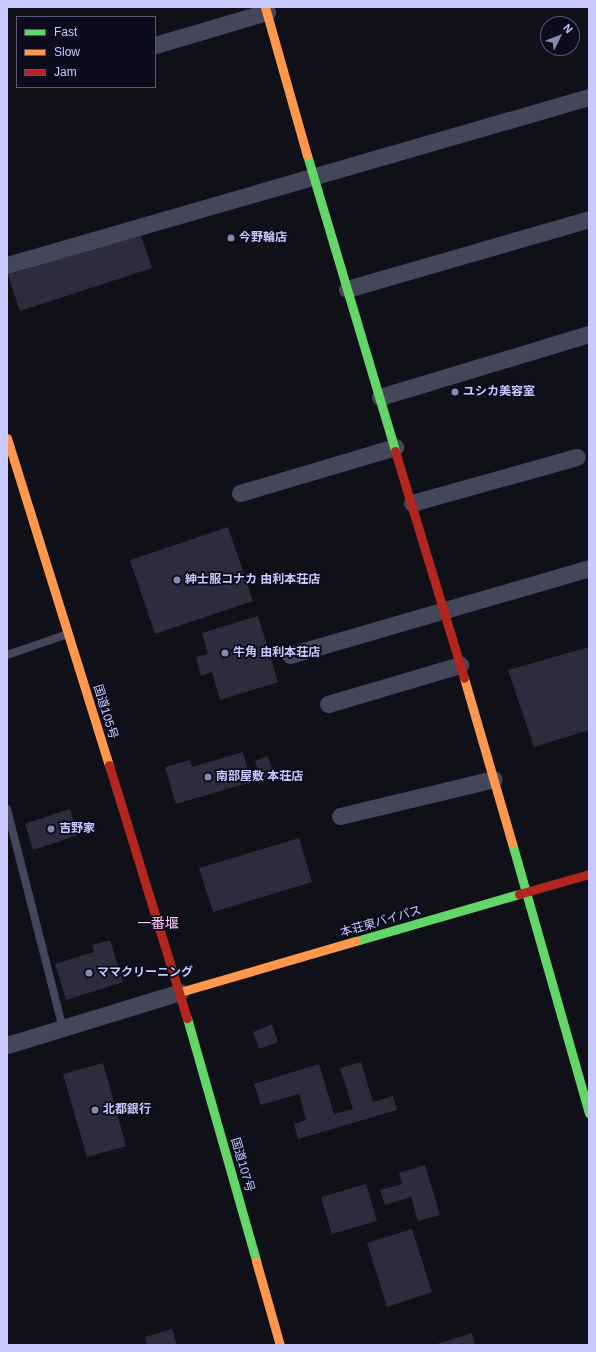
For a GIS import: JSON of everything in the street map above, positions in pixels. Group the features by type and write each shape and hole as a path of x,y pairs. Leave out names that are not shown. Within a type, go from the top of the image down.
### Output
{"main road":[{"path":"266,9 313,177 494,779 589,1113"},
{"name":"国道105号","path":"7,438 180,992"},
{"name":"本荘東バイパス","path":"180,992 589,874"},
{"name":"国道107号","path":"180,992 280,1345"}],"street":[{"path":"156,45 266,9"},
{"path":"7,265 589,97"},
{"path":"347,289 589,219"},
{"path":"380,396 589,334"},
{"path":"240,493 395,447"},
{"path":"412,503 577,457"},
{"path":"290,655 444,612 589,568"},
{"path":"328,704 460,665"},
{"path":"340,816 494,779"},
{"path":"7,1045 180,992"}],"lane":[{"path":"7,655 68,634"},
{"path":"7,809 63,1028"}],"building":[{"path":"140,233 152,268 20,311 8,275"},
{"path":"228,527 253,601 155,634 130,560"},
{"path":"258,616 278,682 220,700 212,672 201,676 196,657 208,654 202,633"},
{"path":"589,647 589,730 534,747 508,670"},
{"path":"243,752 251,782 176,804 165,767 190,760 192,767"},
{"path":"268,756 275,777 262,782 255,761"},
{"name":"吉野家","path":"70,809 78,835 33,850 25,824"},
{"path":"299,838 312,882 213,912 199,868"},
{"name":"ママクリーニング","path":"110,940 123,982 66,1000 55,964 94,952 92,945"},
{"path":"272,1024 278,1042 259,1049 253,1032"},
{"path":"361,1062 373,1102 393,1096 397,1110 298,1139 294,1124 306,1120 299,1094 261,1105 254,1084 319,1064 334,1114 353,1109 340,1068"},
{"name":"北都銀行","path":"103,1063 126,1146 87,1157 63,1074"},
{"path":"425,1165 440,1215 418,1221 411,1197 385,1205 380,1190 402,1184 399,1173"},
{"path":"366,1184 377,1221 332,1234 321,1197"},
{"path":"412,1229 432,1292 387,1307 367,1243"},
{"path":"172,1329 177,1345 147,1345 145,1337"},
{"path":"472,1333 475,1345 434,1345"}],"traffic: fast":[{"path":"307,155 395,451"},
{"path":"512,843 589,1113"},
{"path":"356,941 519,894"},
{"path":"187,1018 256,1261"}],"traffic: slow":[{"path":"265,7 307,155"},
{"path":"7,438 109,765"},
{"path":"464,678 512,843"},
{"path":"180,992 356,941"},
{"path":"256,1261 280,1345"}],"traffic: jam":[{"path":"395,451 464,678"},
{"path":"109,765 187,1018"},
{"path":"519,894 589,874"}],"place":[{"name":"今野輪店","path":"231,238"},
{"name":"ユシカ美容室","path":"455,392"},
{"name":"紳士服コナカ 由利本荘店","path":"177,580"},
{"name":"牛角 由利本荘店","path":"225,653"},
{"name":"南部屋敷 本荘店","path":"208,777"},
{"name":"吉野家","path":"51,829"},
{"name":"ママクリーニング","path":"89,973"},
{"name":"北都銀行","path":"95,1110"}],"district":[{"name":"一番堰","path":"158,923"}]}
